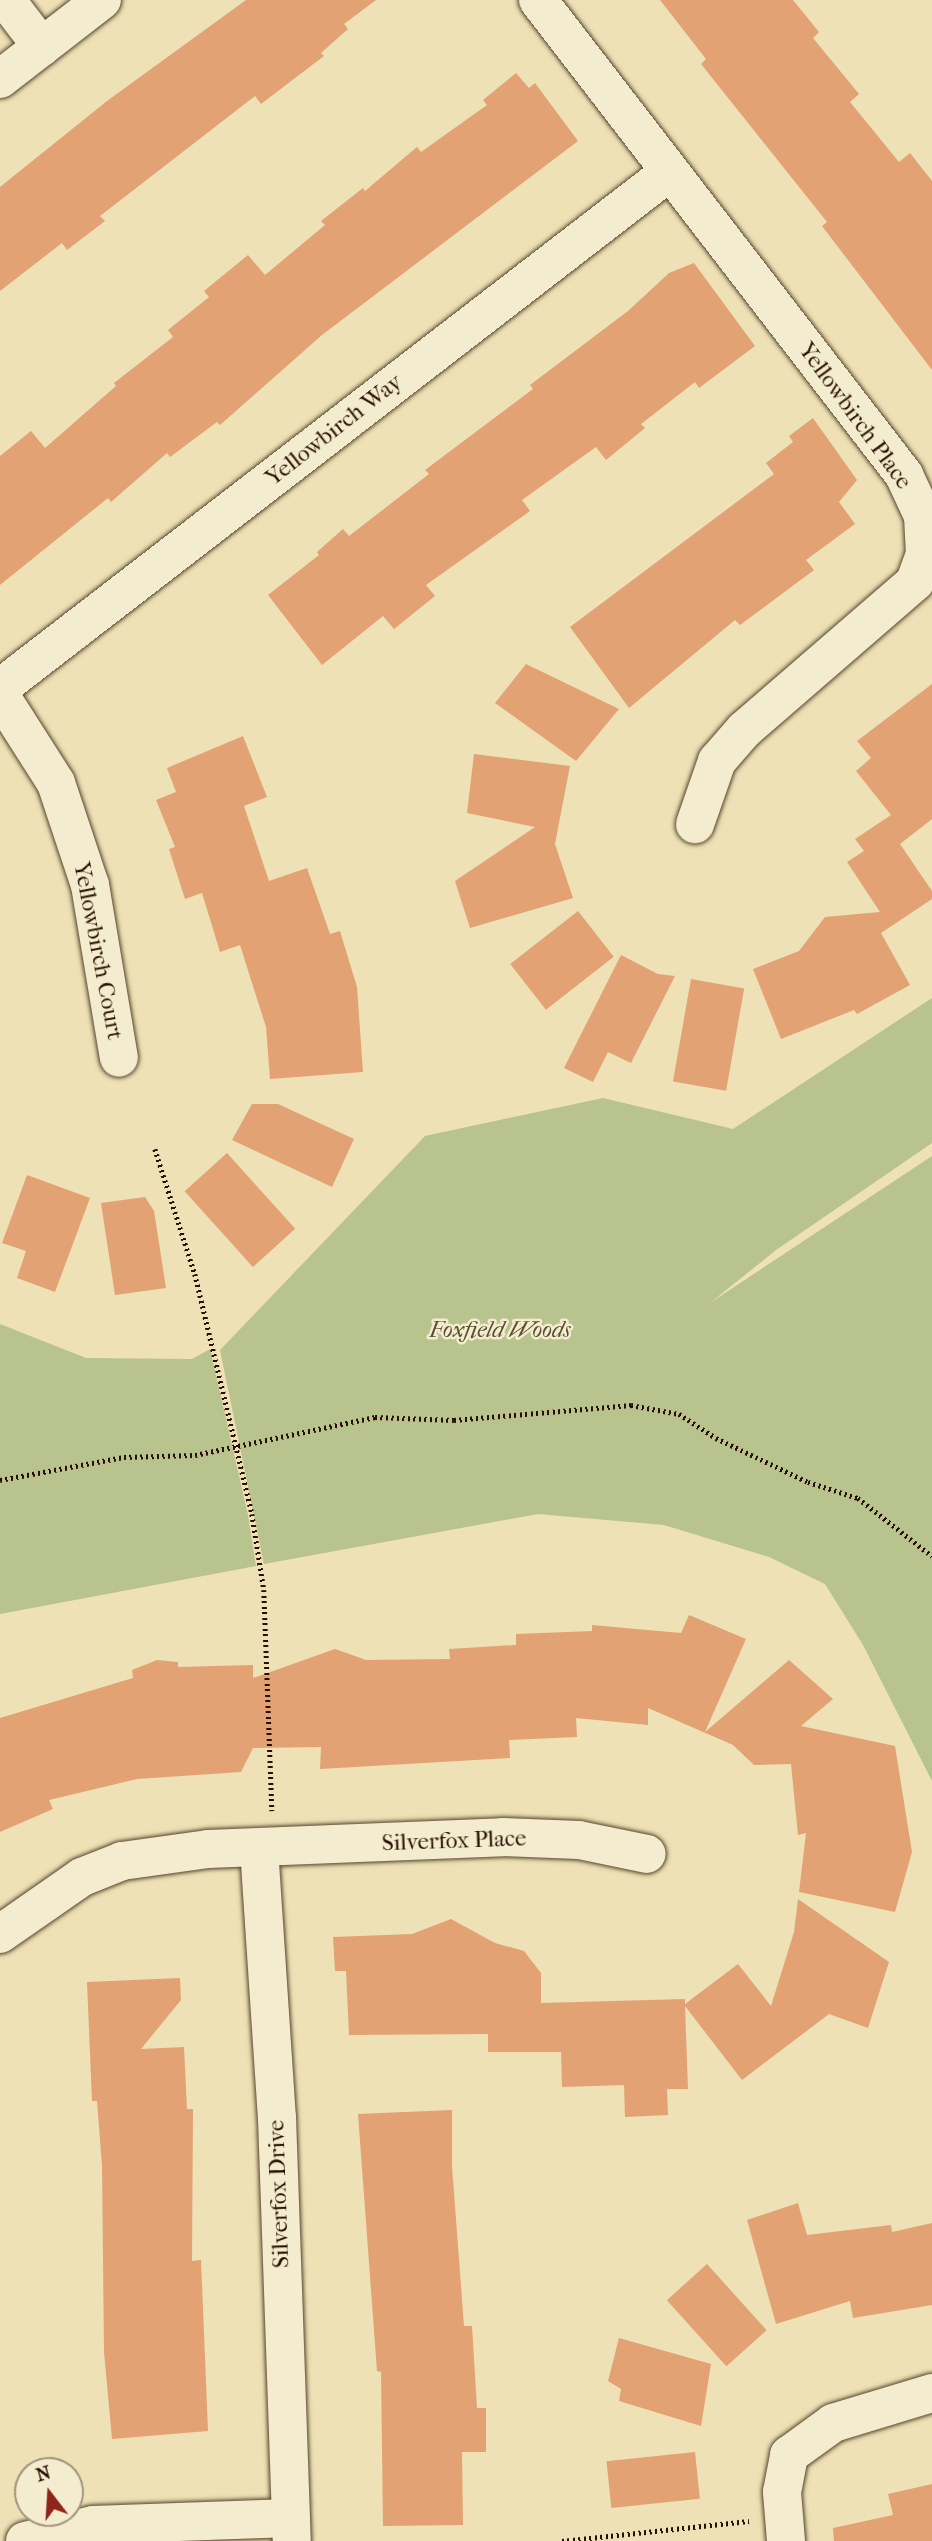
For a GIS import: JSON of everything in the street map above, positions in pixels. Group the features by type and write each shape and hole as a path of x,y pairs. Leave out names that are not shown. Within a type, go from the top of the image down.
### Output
{"street":[{"path":"6,0 42,47"},
{"path":"0,79 103,0"},
{"name":"Yellowbirch Place","path":"537,0 668,173 904,475 923,516 925,554 915,582 744,730 717,761 695,824"},
{"name":"Yellowbirch Way","path":"0,688 668,173"},
{"name":"Yellowbirch Court","path":"0,695 56,783 90,885 119,1058"},
{"name":"Silverfox Place","path":"0,1934 82,1877 122,1861 208,1849 267,1835 579,1840 648,1854"},
{"name":"Silverfox Drive","path":"267,1835 292,2530"},
{"path":"784,2529 789,2455 832,2423 932,2393"},
{"path":"25,2541 93,2525 292,2530"}],"path":[{"path":"155,1149 195,1275 238,1447 264,1590 267,1835"},
{"path":"0,1480 124,1457 195,1455 375,1417 454,1420 631,1405 679,1414 716,1438 808,1482 858,1498 932,1556"},
{"path":"562,2541 784,2529"}],"green space":[{"name":"Foxfield Woods","path":"932,998 932,1143 776,1250 710,1303 932,1156 932,1781 863,1645 825,1584 769,1557 664,1525 538,1514 264,1564 220,1350 425,1136 603,1098 733,1129"},
{"path":"0,1324 86,1358 192,1359 210,1349 248,1515 256,1566 0,1614"}],"building":[{"path":"246,0 376,0 344,24 348,29 321,53 324,56 261,104 255,96 100,216 105,221 67,250 62,243 0,291 0,187 107,101"},
{"path":"660,0 793,0 819,32 813,38 859,94 850,102 899,162 910,153 932,181 932,370 822,226 827,222 701,64 706,59"},
{"path":"516,73 529,88 535,83 578,141 322,335 220,425 217,422 170,457 167,453 111,502 108,498 0,585 0,456 31,431 45,448 116,386 114,383 173,337 168,330 209,297 204,291 248,255 265,275 325,225 321,221 363,188 365,191 417,147 421,152 487,105 483,100"},
{"path":"694,263 755,346 699,388 695,382 641,424 645,428 606,460 596,447 522,500 530,511 426,585 435,596 394,629 383,616 322,665 268,595 319,555 317,552 343,529 349,536 429,474 425,470 533,389 530,385 628,311 669,273"},
{"path":"813,418 857,480 839,502 855,524 806,560 814,570 740,625 735,620 629,708 570,627 774,474 766,463 793,442 789,436"},
{"path":"526,664 619,709 576,761 495,703"},
{"path":"932,684 932,819 900,844 932,891 932,899 881,933 910,985 857,1014 854,1010 781,1039 753,969 799,951 825,917 880,912 847,862 864,851 855,839 891,815 856,771 871,758 857,741"},
{"path":"243,736 267,797 244,806 269,881 307,868 330,934 340,931 357,987 363,1072 270,1079 266,1027 240,945 220,952 202,893 185,899 169,849 175,847 156,800 176,792 167,768"},
{"path":"474,754 570,766 555,844 573,898 470,928 455,881 535,827 467,813"},
{"path":"578,911 614,957 546,1010 510,964"},
{"path":"621,955 658,974 675,976 631,1063 608,1052 593,1082 564,1068"},
{"path":"691,979 744,988 726,1091 673,1081"},
{"path":"252,1104 278,1104 354,1139 332,1187 232,1140"},
{"path":"227,1153 295,1229 253,1267 185,1191"},
{"path":"27,1175 90,1198 55,1292 17,1278 26,1251 2,1243"},
{"path":"145,1197 154,1211 166,1288 115,1295 101,1203"},
{"path":"689,1615 746,1639 705,1732 789,1660 833,1699 801,1726 895,1746 912,1852 895,1912 799,1892 806,1833 798,1835 791,1764 754,1765 733,1745 648,1708 648,1725 576,1718 577,1737 509,1740 510,1758 320,1769 321,1747 253,1748 241,1772 137,1779 49,1800 53,1809 0,1832 0,1718 133,1678 132,1670 157,1660 178,1662 178,1667 253,1665 253,1678 335,1649 366,1660 450,1659 449,1649 516,1645 516,1634 592,1631 592,1625 681,1633"},
{"path":"798,1899 889,1962 868,2028 829,2014 742,2080 685,2006 688,2089 667,2089 668,2115 625,2117 624,2085 562,2087 561,2052 488,2052 488,2034 349,2035 346,1971 335,1971 333,1937 412,1934 451,1919 495,1943 524,1951 541,1973 541,2003 685,1999 685,2004 738,1964 771,2006 794,1932"},
{"path":"180,1978 181,2000 141,2049 184,2047 187,2109 193,2109 192,2261 201,2260 208,2431 112,2439 104,2352 102,2166 97,2101 92,2101 87,1982"},
{"path":"452,2110 452,2166 464,2326 472,2326 477,2408 486,2408 486,2452 462,2452 463,2525 383,2526 381,2372 377,2371 358,2114"},
{"path":"798,2203 807,2235 891,2225 892,2232 932,2223 932,2305 853,2318 850,2301 776,2324 747,2220"},
{"path":"707,2264 767,2330 726,2366 667,2300"},
{"path":"619,2338 711,2364 701,2426 619,2401 621,2389 608,2381"},
{"path":"695,2452 700,2499 611,2508 606,2461"},
{"path":"932,2484 932,2541 834,2541 833,2528 893,2515 888,2494"}]}
